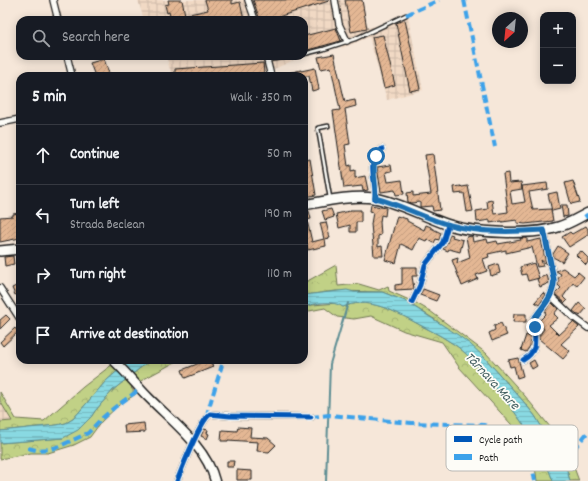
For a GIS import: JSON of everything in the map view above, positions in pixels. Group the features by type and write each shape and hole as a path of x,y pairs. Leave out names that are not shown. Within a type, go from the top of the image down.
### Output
{"main road":[{"path":"308,204 331,200 375,198 448,225 493,231 544,230 557,228 587,215"},
{"path":"0,251 16,249"},
{"path":"118,364 135,384 193,442 209,463 215,481"}],"street":[{"path":"53,0 57,16"},
{"path":"248,0 254,16"},
{"path":"335,0 339,24 347,41"},
{"path":"68,60 71,72"},
{"path":"267,60 270,72"},
{"path":"0,123 16,120"},
{"path":"375,198 376,190 373,169 376,156 382,149"},
{"path":"412,302 420,285 425,265 443,242 448,225"},
{"path":"523,360 530,356 533,350 536,338 534,319 551,296 554,289 554,281 544,230"},
{"path":"0,288 16,313"},
{"path":"551,296 572,316 588,328"},
{"path":"177,481 193,442 206,417 210,414 230,416 311,417"}],"lane":[{"path":"308,53 355,39 406,15"},
{"path":"328,126 318,128 331,200"}],"shaded area":[{"path":"138,0 362,0 368,28 408,17 423,90 387,100 369,37 342,48 340,39 308,53 308,16 143,16"},
{"path":"167,60 294,60 267,72 171,72"},
{"path":"0,401 12,421 0,422"}],"green space":[{"path":"336,265 338,286 359,284 379,290 388,286 389,291 430,311 486,353 525,396 548,425 540,425 523,401 484,357 434,319 405,301 382,292 336,291 308,294 308,281"},
{"path":"338,303 343,307 360,303 386,308 402,315 447,340 476,364 524,425 512,425 459,367 442,342 404,331 371,316 354,319 337,317 325,308 308,311 308,306"},
{"path":"113,364 125,364 106,381 73,419 66,423 0,431 0,422 12,421 0,401 0,392 16,419 44,421 83,387"},
{"path":"145,364 172,364 131,388 136,394 119,405 101,422 90,437 74,445 48,453 31,453 0,459 0,443 63,438 91,417 113,390"},
{"path":"536,471 549,471 553,481 537,481"},
{"path":"567,471 575,471 579,481 570,481"}],"water":[{"name":"Târnava Mare","path":"347,290 354,292 382,292 405,301 470,344 484,357 523,401 540,425 524,425 472,360 447,340 402,315 386,308 360,303 343,307 334,303 308,306 308,295"},
{"path":"125,364 145,364 113,390 91,417 78,430 63,438 0,443 0,431 57,425 66,423 73,419 106,381"},
{"path":"549,471 567,471 570,481 553,481"}],"building":[{"path":"168,0 182,0 185,15 208,10 205,0 232,0 232,4 240,2 243,16 170,16 169,12 167,13 165,5 169,4"},
{"path":"253,0 329,0 281,16 259,16"},
{"path":"345,0 362,0 367,29 351,32"},
{"path":"405,20 420,89 410,91 396,23"},
{"path":"336,28 341,41 308,50 308,35"},
{"path":"383,35 395,85 384,88 372,37"},
{"path":"334,54 345,102 355,100 356,106 345,109 350,144 345,145 348,166 351,165 351,171 355,170 355,178 365,176 368,190 363,191 362,186 344,188 333,111 340,110 331,67 321,69 318,57"},
{"path":"104,60 109,72 93,72 90,63"},
{"path":"263,63 264,72 175,72 175,69"},
{"path":"315,68 319,89 312,91 308,72 292,72"},
{"path":"433,154 440,210 433,211 432,206 420,207 420,202 408,202 407,193 413,192 413,196 431,194 425,155"},
{"path":"308,159 310,159 316,195 308,196"},
{"path":"391,165 392,171 386,172 388,182 402,180 404,194 396,195 395,190 381,192 377,167"},
{"path":"508,173 509,183 521,182 522,189 510,191 512,204 525,202 522,186 547,183 548,189 529,192 533,210 551,209 553,221 525,224 517,223 517,220 490,223 490,220 477,222 476,211 488,209 487,201 492,200 494,214 508,212 503,174"},
{"path":"573,181 580,202 571,204 565,183"},
{"path":"468,186 473,211 467,212 464,193 455,194 454,187"},
{"path":"557,192 560,209 552,211 548,194"},
{"path":"371,205 386,208 385,216 381,215 381,235 378,236 378,247 382,246 383,256 374,256 371,224 373,212 370,211"},
{"path":"561,205 567,205 568,216 563,217"},
{"path":"331,209 334,217 325,220 322,211"},
{"path":"350,210 361,210 361,222 356,222 356,232 350,232 350,225 339,228 336,214"},
{"path":"308,211 311,219 308,220"},
{"path":"13,214 16,214 16,239 0,242 0,217 13,216"},
{"path":"397,216 407,219 407,221 424,230 426,225 431,227 441,233 439,240 436,239 434,243 427,239 426,241 419,238 413,250 401,244 396,263 385,260"},
{"path":"326,222 330,238 325,239 326,246 308,250 308,224 312,242 324,239 320,223"},
{"path":"586,226 588,229 588,235 569,247 562,237 570,232 572,234"},
{"path":"450,234 453,235 452,237 463,240 460,252 443,249"},
{"path":"472,236 473,242 487,239 488,243 497,241 498,244 521,240 520,238 527,238 527,242 541,239 546,264 541,260 543,266 537,267 532,247 506,253 506,250 488,254 489,257 483,259 487,271 476,275 478,279 462,286 452,260 458,258 457,263 470,258 466,237"},
{"path":"558,246 568,253 562,262 553,257 553,254"},
{"path":"581,251 588,258 586,265 576,255"},
{"path":"13,256 14,264 5,266 4,257"},
{"path":"534,263 539,278 528,281 526,274 522,275 520,267"},
{"path":"498,264 500,273 491,276 489,267"},
{"path":"402,267 417,267 417,276 412,276 414,289 395,290 395,285 402,284"},
{"path":"563,268 574,276 578,272 584,277 577,286 573,283 563,297 567,301 565,303 555,294 561,288 558,285 558,279 561,274 556,271"},
{"path":"547,275 549,283 540,287 537,279"},
{"path":"16,286 16,295 15,295 12,288"},
{"path":"423,289 439,295 436,301 420,295"},
{"path":"543,293 546,295 539,305 535,302"},
{"path":"551,302 558,309 554,314 558,318 549,325 559,335 573,322 579,327 561,344 570,351 563,359 539,339 539,336 544,329 538,322 546,314 545,312"},
{"path":"579,303 586,309 580,316 573,311"},
{"path":"514,314 526,314 526,322 513,322"},
{"path":"6,315 10,319 0,329 0,320"},
{"path":"501,323 507,335 492,341 489,333 495,330 494,326"},
{"path":"15,328 16,334 3,346 0,342"},
{"path":"526,335 531,337 530,346 526,352 521,350"},
{"path":"518,358 523,376 517,378 514,366 510,367 508,360"},
{"path":"534,360 537,366 532,369 529,363"},
{"path":"197,364 212,364 213,367 185,378 182,370"},
{"path":"144,423 145,432 125,433 124,425"},
{"path":"238,427 251,428 250,437 268,438 276,445 269,452 257,451 258,442 221,441 222,430 237,431"},
{"path":"204,429 208,430 207,433 209,434 207,439 201,436"},
{"path":"227,461 234,461 233,467 227,467"},
{"path":"237,470 252,471 252,480 237,480"}],"waterway":[{"path":"326,481 330,364 348,303"}],"marked path":[{"path":"406,15 439,0"},
{"path":"464,0 495,147"},
{"path":"585,214 588,218"},
{"path":"206,417 222,365"},
{"path":"28,448 36,450 51,449 88,433 115,407 140,389"},
{"path":"311,417 329,415 411,423 484,425"},
{"path":"578,444 588,432"},
{"path":"533,471 535,481"}],"cycle path":[{"path":"375,199 373,160 382,149"},
{"path":"412,302 420,285 425,265 443,242 448,225"},
{"path":"523,360 529,356 534,347 534,319 547,302 552,292 554,281 544,231"},
{"path":"177,481 196,435 210,414 230,416 311,417"}],"route":[{"path":"376,156 373,169 376,190 375,198 459,228 523,232 544,230 554,281 554,289 551,296 534,319 535,327"}]}
